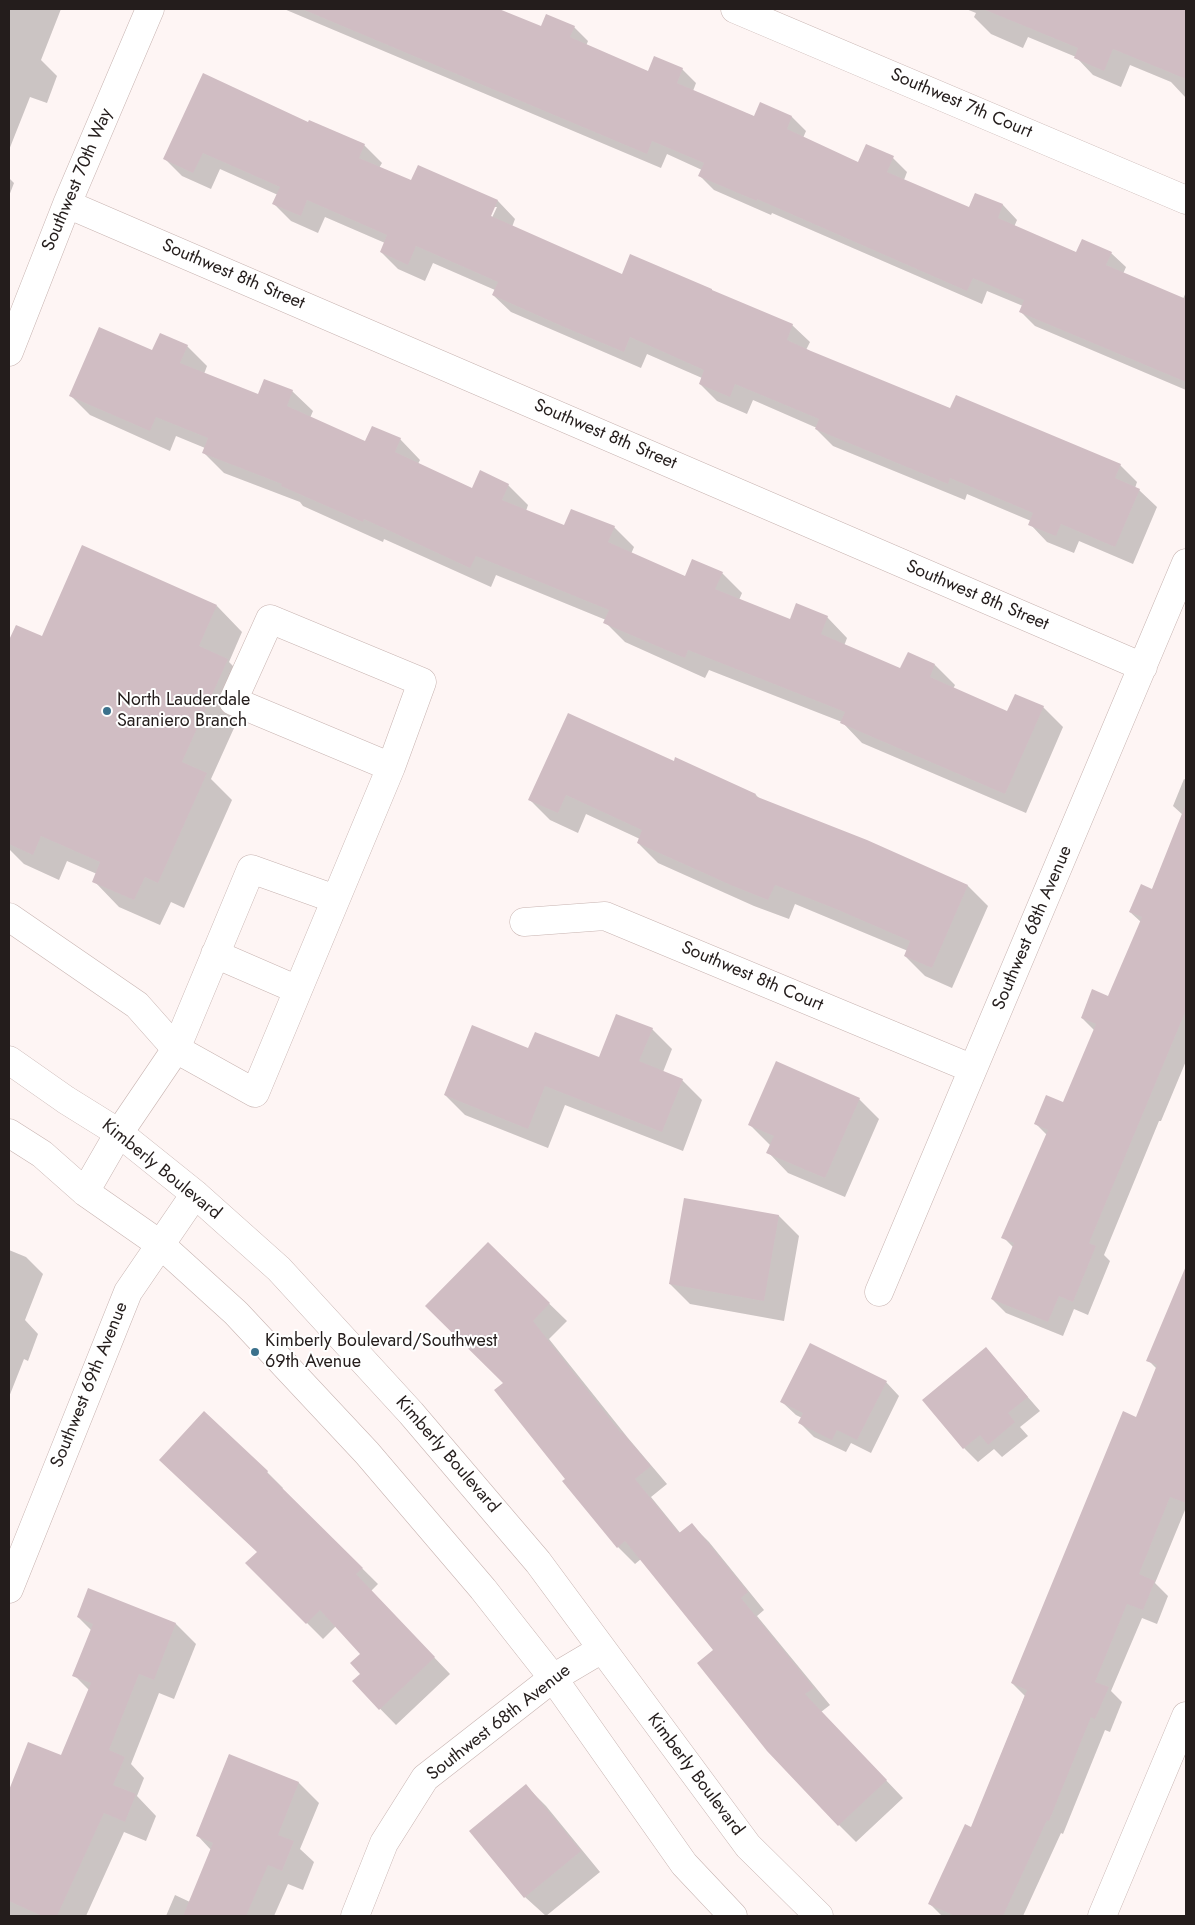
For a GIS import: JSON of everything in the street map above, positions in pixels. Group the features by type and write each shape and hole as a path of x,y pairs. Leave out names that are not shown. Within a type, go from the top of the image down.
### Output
{"street":[{"name":"Southwest 70th Way","path":"9,352 67,204 150,9"},
{"name":"Southwest 7th Court","path":"736,9 1186,200"},
{"name":"Southwest 8th Street","path":"67,204 1143,667"},
{"name":"Southwest 68th Avenue","path":"879,1292 1186,563"},
{"path":"9,917 137,1005 176,1049 255,1093 391,767 422,682 270,619 233,701 391,767"},
{"path":"85,1192 119,1133 176,1049 252,870 335,899"},
{"name":"Southwest 8th Court","path":"524,922 604,916 973,1069"},
{"path":"216,954 298,990"},
{"name":"Kimberly Boulevard","path":"9,1060 66,1100 119,1133 194,1194 279,1269 411,1412 538,1562 748,1846 819,1916"},
{"path":"9,1133 42,1154 85,1192 161,1245 236,1313 367,1454 483,1589 553,1678 684,1864 733,1916"},
{"name":"Southwest 69th Avenue","path":"9,1589 128,1292 194,1194"},
{"name":"Southwest 68th Avenue","path":"355,1916 384,1843 425,1778 553,1678 602,1649"},
{"path":"1102,1916 1186,1716"}],"building":[{"path":"302,9 499,9 541,26 546,14 575,26 570,37 648,71 654,56 683,68 677,83 754,116 760,102 792,116 787,129 858,162 866,144 894,156 887,172 969,207 975,193 1003,204 998,218 1076,252 1082,239 1112,252 1106,265 1186,299 1186,382 1019,312 1024,300 973,278 967,291 757,199 757,201 698,176 704,163 652,141 647,154"},
{"path":"983,9 1186,9 1186,79 1113,49 1104,71 1074,58 1078,48"},
{"path":"203,73 308,122 309,120 365,144 359,158 411,180 418,165 498,200 491,216 622,274 630,254 793,324 787,340 811,351 950,408 956,395 1121,464 1115,478 1140,489 1115,547 1061,524 1056,536 1028,525 1033,513 950,478 948,484 815,429 819,419 735,384 730,397 699,384 704,370 630,337 624,352 564,327 492,295 498,282 416,246 408,265 380,252 387,235 307,200 301,216 272,204 280,187 203,153 193,173 163,159"},
{"path":"99,327 152,350 160,333 188,345 180,363 258,394 264,379 293,390 287,406 365,441 372,426 401,438 395,452 472,488 480,470 509,484 502,500 564,525 571,509 615,526 608,542 685,576 692,559 723,572 715,589 790,619 796,603 828,616 821,634 900,668 908,652 935,664 930,677 1007,711 1015,694 1044,706 1005,794 840,723 845,712 688,650 685,658 603,623 609,610 476,556 470,568 364,519 363,522 281,486 282,484 202,453 208,438 156,417 150,431 69,396"},
{"name":"North Lauderdale Saraniero Branch","path":"82,545 217,605 199,646 228,659 182,762 207,773 158,883 145,877 134,900 92,882 100,862 41,836 33,855 9,844 9,640 16,625 42,636"},
{"path":"568,713 674,761 675,757 756,794 755,796 867,840 968,885 932,968 904,956 910,941 775,885 768,900 733,886 637,843 642,830 566,795 558,813 528,800"},
{"path":"1185,806 1186,1010 1089,1243 1096,1246 1073,1302 1059,1296 1048,1322 991,1299 1014,1243 1001,1238 1048,1130 1034,1124 1046,1095 1063,1102 1096,1024 1081,1018 1092,989 1108,996 1142,917 1129,912 1141,884 1152,889"},
{"path":"616,1014 653,1028 639,1061 683,1079 662,1132 545,1086 528,1129 444,1095 472,1025 528,1048 535,1032 599,1057"},
{"path":"776,1061 860,1098 825,1178 766,1153 774,1136 748,1125"},
{"path":"684,1198 779,1215 764,1301 669,1284"},
{"path":"488,1242 550,1303 533,1321 621,1433 651,1466 635,1479 679,1533 692,1523 748,1592 741,1598 814,1688 805,1694 887,1780 838,1826 767,1751 697,1663 713,1650 625,1541 617,1548 562,1481 565,1479 494,1390 503,1383 425,1306"},
{"path":"1186,1266 1186,1503 1170,1497 1139,1574 1155,1581 1143,1610 1127,1604 1095,1682 1109,1687 1095,1719 1091,1717 1049,1821 1047,1820 1003,1916 955,1916 928,1904 965,1824 971,1827 1027,1690 1011,1683 1123,1411 1136,1417 1157,1365 1146,1361"},
{"path":"810,1343 887,1381 857,1440 837,1430 832,1440 798,1423 803,1413 780,1402"},
{"path":"986,1347 1028,1397 1008,1413 1015,1422 988,1445 980,1435 963,1449 922,1400"},
{"path":"204,1411 268,1471 267,1473 363,1568 356,1574 435,1657 379,1710 352,1681 360,1674 350,1663 360,1654 320,1610 306,1624 245,1563 257,1552 159,1460"},
{"path":"88,1588 176,1623 154,1680 139,1674 109,1750 125,1757 113,1785 136,1794 125,1822 104,1813 57,1916 42,1916 9,1901 9,1790 28,1742 61,1755 91,1683 72,1676 93,1624 77,1617"},
{"path":"229,1754 299,1782 278,1835 294,1841 282,1871 268,1865 246,1916 183,1916 213,1843 196,1836"},
{"path":"526,1784 581,1851 524,1898 469,1831"}],"place":[{"name":"North Lauderdale Saraniero Branch","path":"107,711"},
{"name":"Kimberly Boulevard/Southwest 69th Avenue","path":"255,1352"}]}
